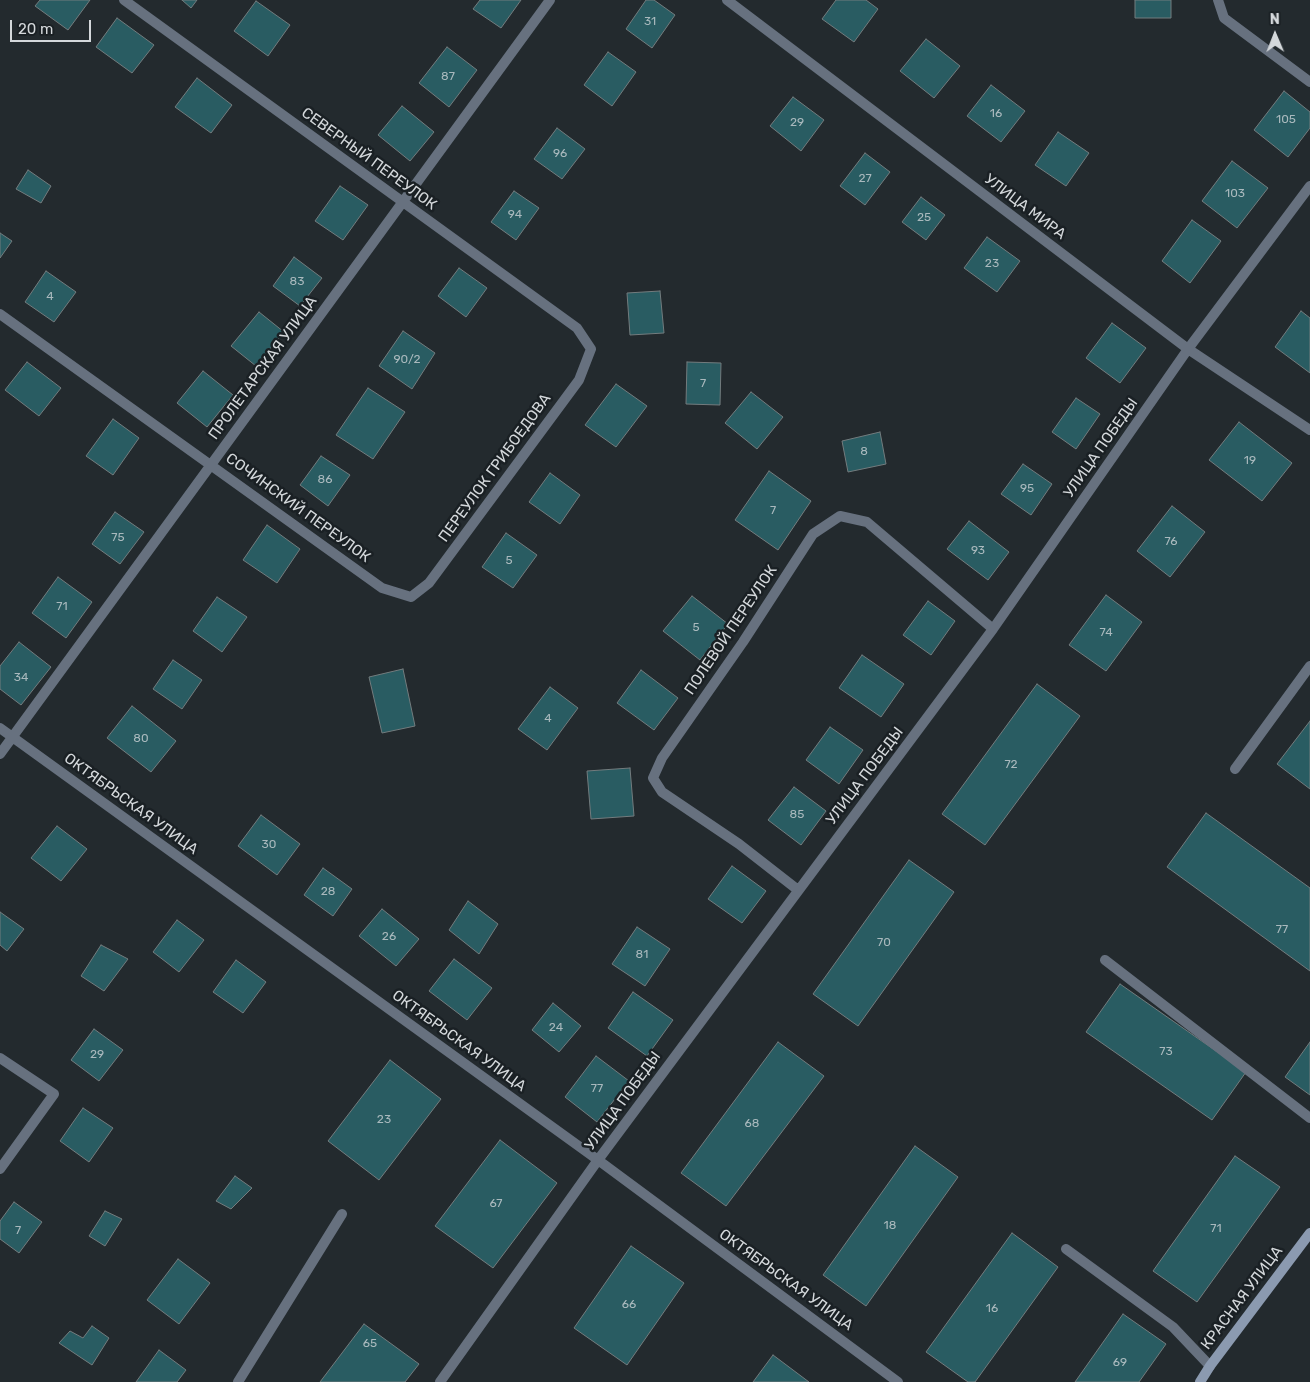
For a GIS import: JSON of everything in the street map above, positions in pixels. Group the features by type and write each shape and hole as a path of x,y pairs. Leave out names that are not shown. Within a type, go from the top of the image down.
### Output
{"street":[{"name":"СЕВЕРНЫЙ ПЕРЕУЛОК","path":"124,0 577,328 590,349"},
{"name":"ПРОЛЕТАРСКАЯ УЛИЦА","path":"0,754 550,0"},
{"name":"УЛИЦА МИРА","path":"727,0 1188,349 1310,430"},
{"path":"1218,0 1224,18 1310,82"},
{"name":"УЛИЦА ПОБЕДЫ","path":"440,1382 598,1160 993,629 1188,349 1310,186"},
{"name":"СОЧИНСКИЙ ПЕРЕУЛОК","path":"0,314 382,588 411,597"},
{"name":"ПЕРЕУЛОК ГРИБОЕДОВА","path":"411,597 429,584 578,380 590,349"},
{"name":"ПОЛЕВОЙ ПЕРЕУЛОК","path":"798,890 739,844 662,792 653,778 662,758 813,534 840,516 867,522 993,629"},
{"path":"1235,769 1310,666"},
{"name":"ОКТЯБРЬСКАЯ УЛИЦА","path":"0,728 598,1160 898,1382"},
{"path":"1105,960 1310,1118"},
{"path":"0,1058 54,1094 0,1169"},
{"path":"238,1382 342,1214"},
{"name":"КРАСНАЯ УЛИЦА","path":"1200,1382 1310,1233"},
{"path":"1066,1249 1173,1327 1210,1366"}],"building":[{"path":"40,0 90,0 68,30 35,6"},
{"path":"182,0 197,0 191,8"},
{"path":"480,0 521,0 501,28 473,9"},
{"path":"646,0 654,0 675,15 652,48 626,29"},
{"path":"836,0 866,0 878,9 854,42 822,19"},
{"path":"1135,0 1171,0 1171,18 1135,18"},
{"path":"256,1 290,25 268,56 234,31"},
{"path":"117,18 154,45 132,73 96,47"},
{"path":"926,39 960,66 934,98 900,71"},
{"path":"447,47 477,70 449,107 419,83"},
{"path":"608,52 636,72 612,106 584,85"},
{"path":"197,78 232,105 211,133 175,107"},
{"path":"991,85 1025,111 1001,142 967,116"},
{"path":"1284,91 1310,112 1310,128 1288,157 1254,130"},
{"path":"793,97 824,120 801,151 770,126"},
{"path":"402,106 434,132 410,161 378,135"},
{"path":"557,128 585,149 562,179 534,159"},
{"path":"1058,132 1089,153 1066,186 1035,165"},
{"path":"865,153 890,172 865,205 840,186"},
{"path":"1232,161 1268,188 1237,228 1202,201"},
{"path":"28,170 51,186 41,203 16,189"},
{"path":"340,186 368,205 343,240 315,221"},
{"path":"514,191 539,208 516,240 491,222"},
{"path":"921,197 945,215 926,240 902,222"},
{"path":"1192,220 1221,241 1190,283 1162,261"},
{"path":"0,233 12,241 0,258"},
{"path":"987,237 1020,261 997,292 964,268"},
{"path":"294,257 322,278 300,306 273,286"},
{"path":"459,268 487,288 466,317 438,296"},
{"path":"46,271 76,292 54,322 25,302"},
{"path":"660,291 664,333 630,335 627,293"},
{"path":"1301,311 1310,318 1310,373 1275,347"},
{"path":"259,312 284,332 256,366 231,346"},
{"path":"1112,323 1146,348 1120,383 1086,358"},
{"path":"403,331 435,353 412,389 379,366"},
{"path":"27,362 61,388 39,416 5,390"},
{"path":"687,362 721,363 720,405 686,404"},
{"path":"203,371 233,395 207,427 177,403"},
{"path":"616,384 647,406 616,447 585,425"},
{"path":"368,388 405,412 373,459 336,435"},
{"path":"751,392 783,417 757,449 725,423"},
{"path":"1076,398 1100,414 1076,449 1052,432"},
{"path":"113,419 139,438 113,475 86,456"},
{"path":"1239,422 1292,463 1262,501 1209,460"},
{"path":"880,432 886,464 848,472 842,441"},
{"path":"321,456 350,475 328,506 300,485"},
{"path":"1023,464 1052,484 1031,515 1001,494"},
{"path":"769,471 811,501 778,550 735,520"},
{"path":"550,473 580,495 560,524 529,502"},
{"path":"1172,506 1205,532 1170,577 1137,551"},
{"path":"115,512 144,532 120,564 92,544"},
{"path":"969,521 1009,552 988,580 947,549"},
{"path":"267,525 300,549 277,583 243,560"},
{"path":"506,533 537,555 513,588 482,567"},
{"path":"58,577 92,602 66,638 32,613"},
{"path":"1106,595 1142,622 1106,671 1069,645"},
{"path":"692,596 728,624 700,660 663,631"},
{"path":"217,597 247,617 222,652 193,631"},
{"path":"928,601 955,621 931,655 903,635"},
{"path":"19,642 51,667 21,705 0,689 0,666"},
{"path":"862,655 904,684 881,717 839,688"},
{"path":"173,660 202,680 182,709 153,689"},
{"path":"403,669 415,726 382,733 369,677"},
{"path":"641,670 678,698 654,730 617,703"},
{"path":"1037,684 1080,716 985,845 942,814"},
{"path":"550,687 578,708 547,750 518,729"},
{"path":"132,706 176,741 151,772 107,738"},
{"path":"1310,721 1310,789 1277,764"},
{"path":"830,727 863,750 839,784 806,760"},
{"path":"630,768 634,816 591,819 587,771"},
{"path":"794,787 826,811 801,845 768,820"},
{"path":"1206,813 1310,888 1310,971 1167,867"},
{"path":"261,815 300,844 277,875 238,846"},
{"path":"57,826 87,849 61,881 31,858"},
{"path":"909,860 954,892 858,1026 813,994"},
{"path":"732,866 766,891 742,923 708,899"},
{"path":"323,868 352,889 333,916 304,895"},
{"path":"468,901 498,924 479,954 449,930"},
{"path":"382,909 419,939 396,966 359,936"},
{"path":"0,912 24,929 7,951 0,945"},
{"path":"177,920 204,940 179,972 153,952"},
{"path":"637,927 670,949 645,986 612,964"},
{"path":"101,945 128,959 104,991 81,976"},
{"path":"454,959 492,988 467,1020 429,991"},
{"path":"236,960 266,982 243,1013 213,992"},
{"path":"1120,984 1246,1072 1212,1120 1086,1032"},
{"path":"633,992 673,1020 647,1056 608,1028"},
{"path":"553,1003 581,1026 559,1052 532,1030"},
{"path":"94,1029 123,1050 99,1081 71,1060"},
{"path":"778,1042 824,1076 726,1206 681,1173"},
{"path":"1310,1042 1310,1095 1285,1077"},
{"path":"596,1056 629,1081 597,1122 565,1097"},
{"path":"390,1060 441,1099 379,1180 328,1141"},
{"path":"83,1108 113,1128 89,1162 60,1141"},
{"path":"500,1140 557,1183 493,1268 435,1226"},
{"path":"915,1146 958,1177 866,1306 823,1275"},
{"path":"1235,1156 1280,1187 1197,1302 1153,1271"},
{"path":"235,1176 252,1188 231,1209 216,1201"},
{"path":"14,1202 42,1222 19,1253 0,1239 0,1221"},
{"path":"105,1211 122,1219 105,1246 89,1236"},
{"path":"1012,1233 1058,1267 975,1382 968,1382 926,1352"},
{"path":"631,1246 684,1283 627,1365 574,1328"},
{"path":"178,1259 210,1283 179,1324 147,1300"},
{"path":"1123,1314 1166,1344 1139,1382 1075,1382"},
{"path":"364,1324 419,1364 405,1382 320,1382"},
{"path":"92,1326 109,1338 92,1365 59,1343 70,1331 83,1338"},
{"path":"159,1350 186,1370 177,1382 136,1382"},
{"path":"773,1355 809,1382 753,1382"}]}
